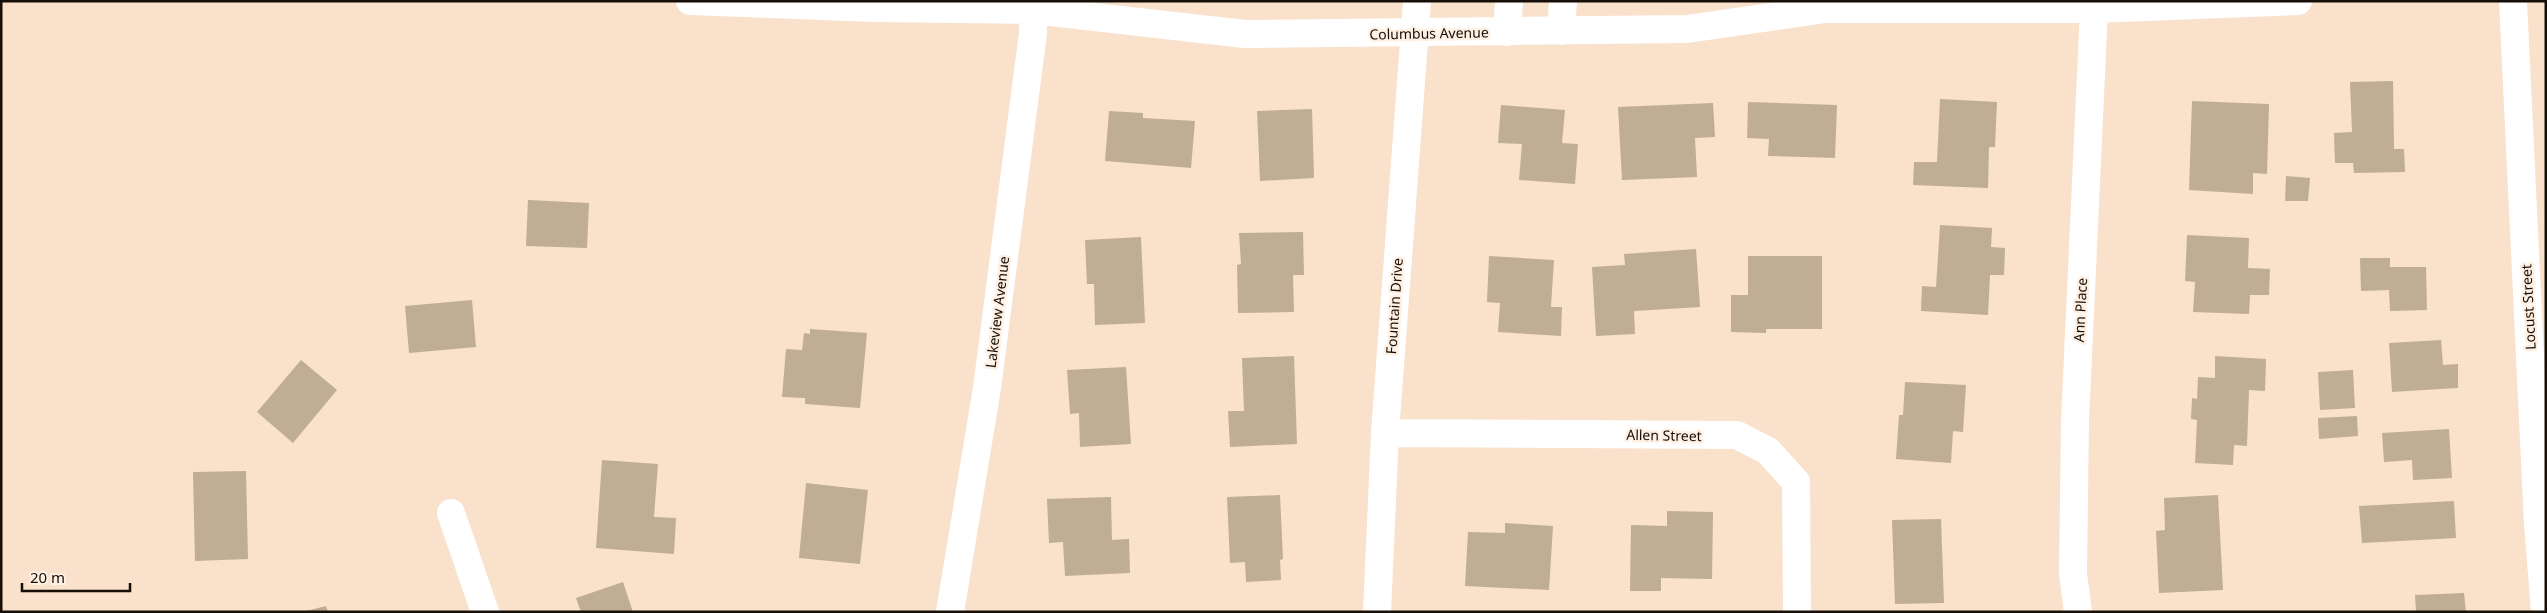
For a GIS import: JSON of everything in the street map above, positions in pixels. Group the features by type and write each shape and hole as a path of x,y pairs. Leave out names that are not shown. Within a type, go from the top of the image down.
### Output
{"street":[{"name":"Columbus Avenue","path":"690,1 864,8 1033,10 1245,34 1414,34 1687,29 1825,9 2094,9 2298,1"},
{"name":"Columbus Avenue","path":"1033,10 1122,1"},
{"name":"Fountain Drive","path":"1377,612 1385,433 1417,1"},
{"path":"1507,32 1509,1"},
{"path":"1561,31 1563,1"},
{"name":"Columbus Avenue","path":"1781,1 1825,9"},
{"path":"1864,1 1893,10"},
{"name":"Locust Street","path":"2514,1 2545,612"},
{"name":"Ann Place","path":"2078,612 2073,574 2075,421 2094,9"},
{"name":"Lakeview Avenue","path":"950,612 988,388 1033,33 1033,10"},
{"name":"Allen Street","path":"1385,433 1737,436 1768,451 1796,482 1796,612"},
{"path":"451,513 484,612"}],"building":[{"path":"2393,81 2394,149 2404,149 2405,172 2354,173 2353,163 2335,163 2334,133 2352,132 2350,82"},
{"path":"1940,99 1997,102 1995,147 1989,147 1988,188 1913,185 1914,162 1937,162"},
{"path":"2192,101 2269,104 2267,174 2253,173 2253,194 2189,190"},
{"path":"1748,102 1837,105 1835,158 1768,156 1769,139 1747,138"},
{"path":"1713,103 1715,137 1695,138 1697,177 1622,180 1618,107"},
{"path":"1501,105 1565,110 1562,143 1578,144 1575,184 1519,180 1522,144 1498,143"},
{"path":"1312,109 1314,178 1260,181 1257,111"},
{"path":"1109,111 1143,113 1143,118 1195,121 1191,168 1105,161"},
{"path":"2286,176 2310,178 2308,201 2285,201"},
{"path":"528,200 589,203 587,248 526,246"},
{"path":"1940,225 1992,228 1991,247 2005,248 2004,275 1990,275 1988,315 1921,311 1922,286 1936,287"},
{"path":"1303,232 1304,275 1293,275 1294,312 1238,313 1237,265 1241,264 1239,233"},
{"path":"2187,235 2249,238 2248,268 2270,269 2269,295 2250,295 2249,314 2193,312 2195,282 2185,281"},
{"path":"1141,237 1145,323 1095,325 1094,284 1087,284 1085,240"},
{"path":"1696,249 1700,307 1634,311 1635,334 1596,336 1592,267 1625,265 1624,254"},
{"path":"1489,256 1554,260 1551,307 1562,307 1561,336 1498,332 1500,303 1487,302"},
{"path":"1748,256 1822,256 1822,329 1766,329 1766,333 1731,332 1731,295 1748,295"},
{"path":"2360,258 2390,258 2390,267 2426,267 2427,310 2390,311 2389,290 2361,291"},
{"path":"472,300 476,347 409,353 405,306"},
{"path":"810,329 867,333 860,408 805,404 805,398 782,397 786,349 802,350 804,333 810,334"},
{"path":"2441,340 2443,365 2458,364 2458,388 2392,392 2389,343"},
{"path":"1294,356 1297,444 1230,447 1228,411 1244,411 1242,358"},
{"path":"2215,356 2266,359 2265,391 2249,390 2247,446 2234,445 2233,465 2195,463 2197,420 2191,419 2192,398 2197,399 2198,377 2215,378"},
{"path":"301,360 337,390 293,443 257,412"},
{"path":"1126,367 1131,444 1080,447 1079,413 1070,414 1067,370"},
{"path":"2353,370 2355,408 2320,410 2318,372"},
{"path":"1905,382 1966,385 1963,432 1953,431 1951,463 1896,459 1899,415 1903,415"},
{"path":"2357,416 2358,436 2319,439 2318,418"},
{"path":"2449,429 2452,478 2413,480 2412,460 2384,462 2382,433"},
{"path":"602,460 658,464 654,517 676,518 674,554 596,548"},
{"path":"246,471 248,559 195,561 193,472"},
{"path":"806,483 868,490 860,564 799,558"},
{"path":"1280,495 1283,559 1280,560 1281,580 1246,582 1245,562 1230,563 1227,497"},
{"path":"2218,495 2223,590 2159,593 2156,531 2165,530 2164,498"},
{"path":"1111,497 1112,540 1129,539 1130,573 1065,576 1063,542 1049,543 1047,499"},
{"path":"2454,501 2456,538 2362,543 2359,506"},
{"path":"1667,511 1713,512 1712,579 1661,578 1661,591 1630,591 1631,525 1667,526"},
{"path":"1941,519 1944,603 1895,604 1892,520"},
{"path":"1505,523 1553,526 1549,590 1465,586 1468,532 1505,533"},
{"path":"623,582 633,612 581,612 576,598"},
{"path":"2464,593 2466,612 2416,612 2415,595"},
{"path":"326,606 328,612 306,611"}]}
